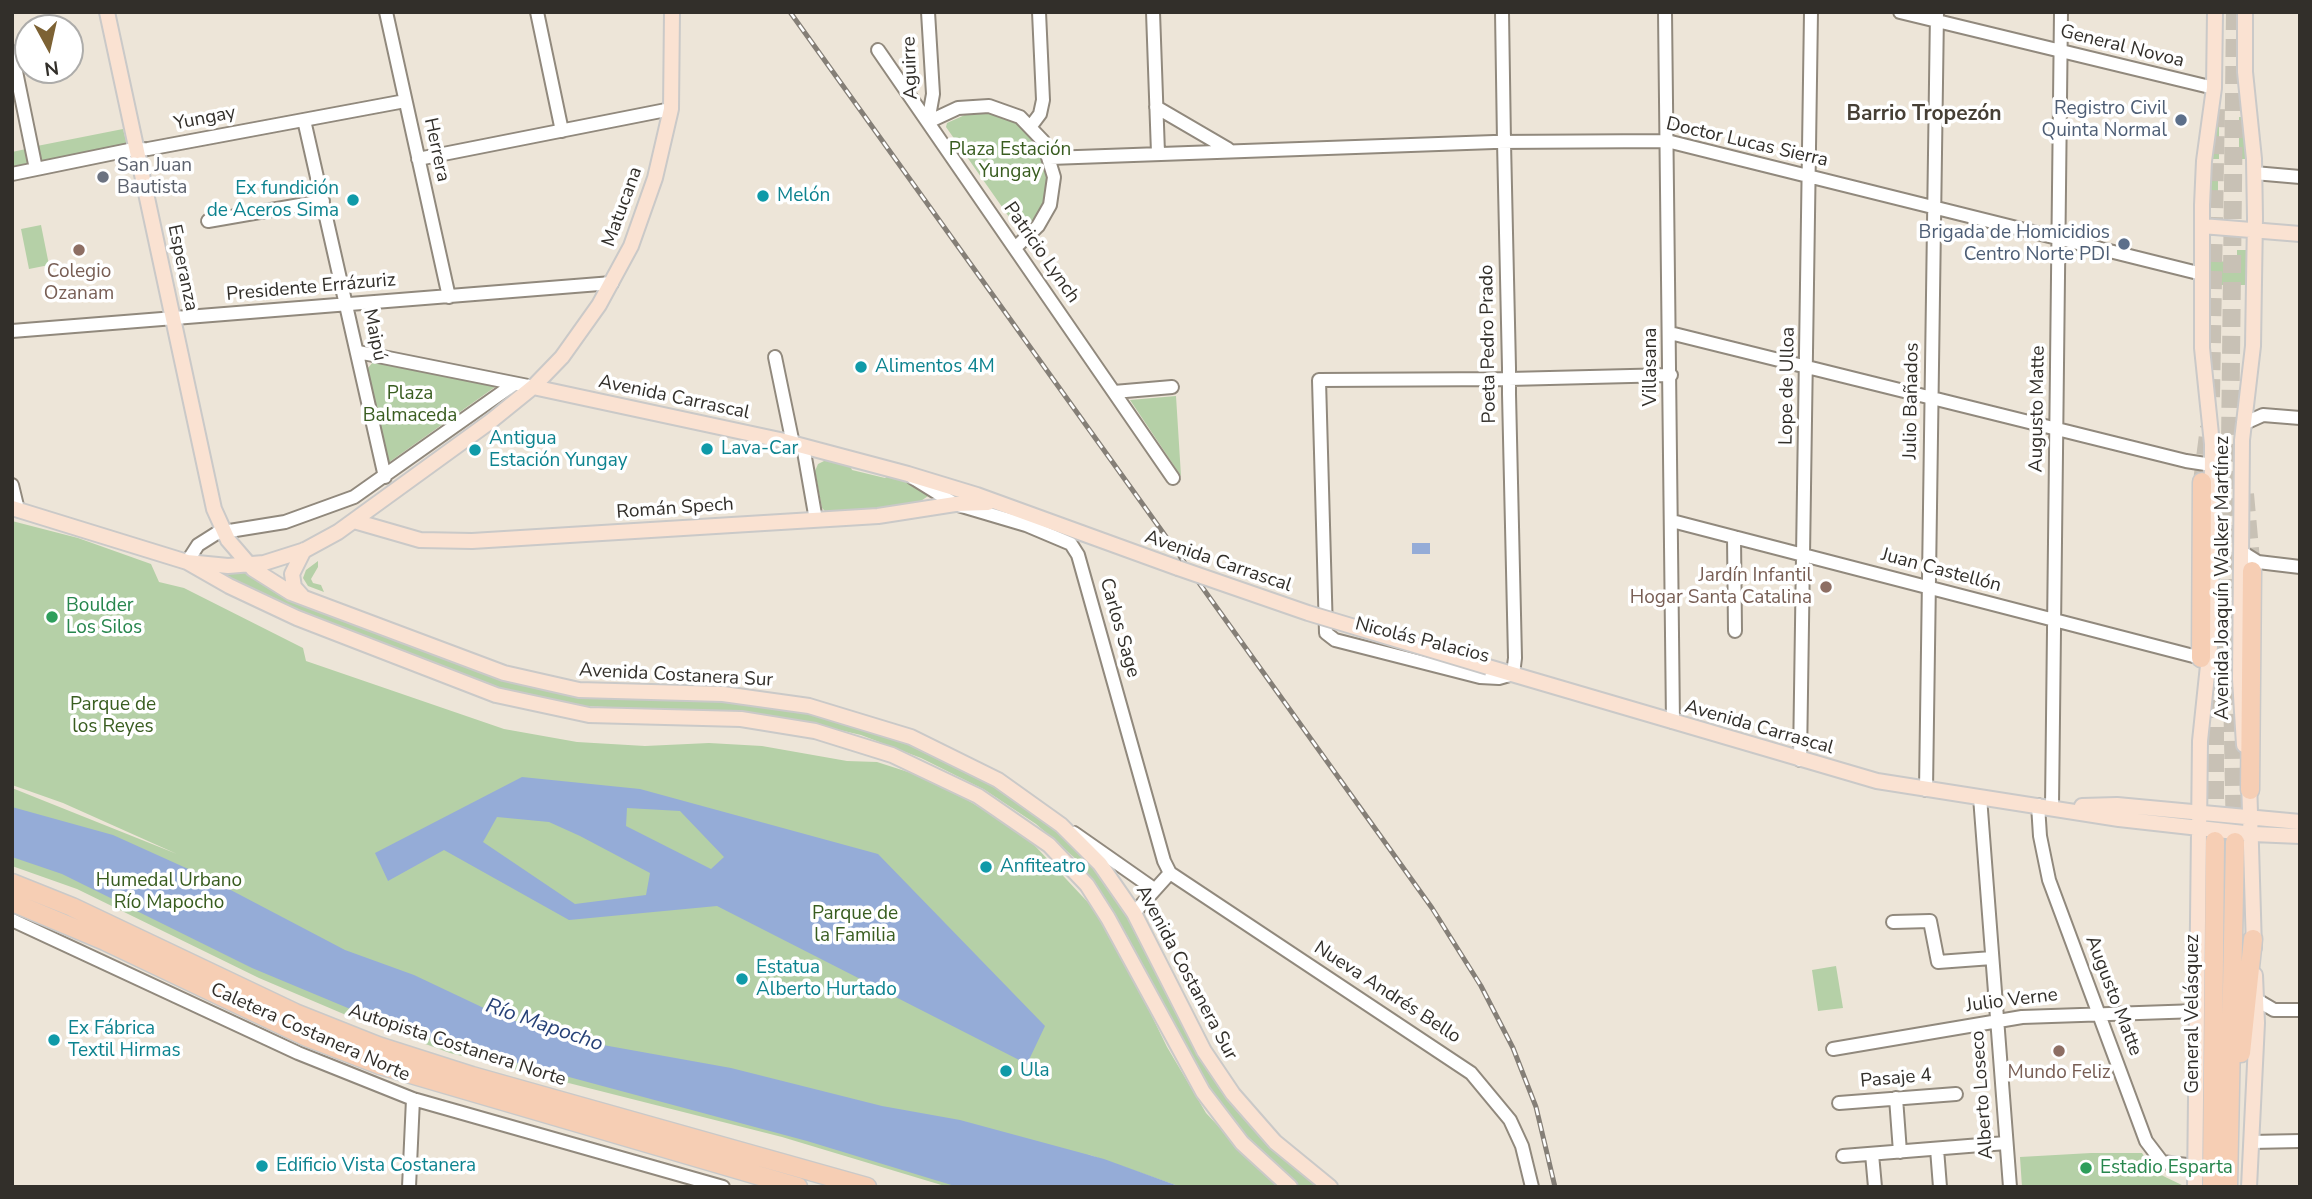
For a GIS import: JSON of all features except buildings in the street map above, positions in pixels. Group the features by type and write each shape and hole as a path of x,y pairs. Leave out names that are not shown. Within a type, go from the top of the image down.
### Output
{"highway":[{"path":"2193,656 2202,482"},
{"path":"2250,790 2252,571"},
{"name":"General Velásquez","path":"2212,1187 2215,841"},
{"name":"General Velásquez","path":"2228,1179 2235,842"},
{"name":"Autopista Costanera Norte","path":"12,883 72,907 295,1013 389,1049 665,1132 867,1187"},
{"name":"Autopista Costanera Norte","path":"12,902 105,941 307,1037 380,1065 457,1090 798,1187"},
{"path":"2228,1179 2253,939"},
{"path":"2206,1187 2213,1132"}],"main road":[{"name":"Esperanza","path":"107,12 214,509 222,532"},
{"name":"Matucana","path":"187,562 249,565 305,550 354,521 533,387 562,357 612,283 641,223 671,109 672,12"},
{"name":"Avenida Joaquín Walker Martínez","path":"2195,1187 2200,741 2211,637 2212,430 2203,361 2202,226 2204,161 2214,88 2215,12"},
{"name":"Avenida Joaquín Walker Martínez","path":"2245,12 2246,91 2255,173 2253,346 2243,424 2240,705 2253,835 2253,939 2257,1000 2249,1187"},
{"path":"2202,226 2300,234"},
{"name":"Avenida Carrascal","path":"533,387 798,445 908,474 949,496 1001,504 1273,602 1851,775 1926,790 2052,806 2198,821 2251,819 2300,822"},
{"name":"Román Spech","path":"354,521 407,537 449,541 816,520 928,510 949,496"},
{"path":"15,509 187,562"},
{"name":"Avenida Costanera Sur","path":"222,532 249,565 269,582 461,658 541,683 622,694 751,697 809,706 858,719 957,757 1014,790 1061,825 1100,863 1134,913 1204,1051 1233,1094 1275,1142 1330,1187"},
{"path":"303,597 294,587 292,574 305,550"},
{"name":"Avenida Costanera Sur","path":"187,562 229,586 297,618 496,695 589,715 718,718 802,729 892,755 978,796 1040,838 1087,885 1108,918 1203,1092 1242,1143 1290,1187"},
{"path":"2193,656 2200,741"},
{"name":"Avenida Carrascal","path":"2198,821 2253,835 2300,836"}],"street":[{"name":"Herrera","path":"386,12 449,297"},
{"path":"537,12 562,131"},
{"name":"Aguirre","path":"928,12 933,94 928,122"},
{"path":"1031,126 1040,114 1043,100 1039,12"},
{"path":"1153,12 1158,153"},
{"name":"Poeta Pedro Prado","path":"1502,12 1515,658 1513,674"},
{"name":"Villasana","path":"1665,12 1673,722"},
{"name":"Lope de Ulloa","path":"1800,760 1811,12"},
{"name":"General Novoa","path":"1900,12 1937,17 2061,52 2214,88"},
{"name":"Augusto Matte","path":"2061,12 2052,806 2040,836 2049,880 2148,1146 2162,1162 2195,1167"},
{"name":"Julio Bañados","path":"1926,790 1937,17"},
{"name":"Patricio Lynch","path":"878,50 1173,478"},
{"path":"12,52 36,169"},
{"name":"Yungay","path":"12,174 405,101"},
{"path":"928,122 958,108 981,105 1005,110 1031,126 1043,141 1051,158 1054,177 1050,205 1038,226 1015,248"},
{"path":"1156,107 1231,150"},
{"path":"418,159 671,109"},
{"name":"Maipú","path":"304,120 385,477"},
{"name":"Doctor Lucas Sierra","path":"1051,158 1504,142 1667,141 2202,274"},
{"path":"2255,173 2300,177"},
{"path":"208,221 323,201"},
{"name":"Presidente Errázuriz","path":"12,331 612,283"},
{"path":"1670,332 2194,463 2212,465"},
{"name":"Avenida Carrascal","path":"358,352 533,387"},
{"path":"775,357 816,520"},
{"path":"1509,379 1671,376"},
{"name":"Nicolás Palacios","path":"1509,379 1319,380 1326,633 1335,640 1480,677 1499,678 1513,674"},
{"path":"187,562 203,542 222,532 305,516 354,497 514,384"},
{"path":"1114,392 1172,387"},
{"path":"2243,424 2263,415 2300,418"},
{"path":"2193,656 2194,463"},
{"path":"12,485 15,509"},
{"name":"Carlos Sage","path":"949,496 1065,540 1076,550 1161,852 1170,873"},
{"name":"Juan Castellón","path":"1672,521 2193,656"},
{"path":"1734,537 1735,631"},
{"path":"2242,552 2258,562 2300,567"},
{"name":"Alberto Loseco","path":"1980,797 2010,1187"},
{"path":"1061,825 1154,890"},
{"path":"1134,913 1170,873"},
{"name":"Nueva Andrés Bello","path":"1170,873 1471,1073 1510,1120 1522,1146 1532,1187"},
{"name":"Caletera Costanera Norte","path":"12,920 298,1053 413,1099 723,1187"},
{"path":"1893,922 1930,921 1938,962 1992,958"},
{"path":"2257,1000 2274,1010 2300,1010"},
{"name":"Julio Verne","path":"1833,1049 1997,1021 2099,1013 2198,1012"},
{"name":"Pasaje 4","path":"1839,1103 1956,1094"},
{"path":"1896,1098 1900,1152"},
{"path":"408,1187 413,1099"},
{"path":"2251,1142 2300,1141"},
{"path":"1843,1156 2006,1143"},
{"path":"1937,1149 1940,1187"},
{"path":"1872,1154 1875,1187"}],"green space":[{"name":"Plaza Estación Yungay","path":"993,113 1023,126 1041,146 1050,186 1041,214 1021,234 946,127 947,123 967,114"},
{"path":"2216,117 2219,117 2219,159 2211,159"},
{"path":"2239,117 2243,117 2248,159 2239,159"},
{"path":"123,129 127,145 42,162 37,146"},
{"path":"26,149 30,165 12,169 12,152"},
{"path":"2209,177 2218,177 2218,203 2209,203"},
{"path":"41,225 49,265 29,269 21,229"},
{"path":"2237,250 2249,250 2248,285 2207,285 2208,261 2237,262"},
{"name":"Plaza Balmaceda","path":"374,361 495,387 388,463 367,369"},
{"path":"1176,396 1181,476 1130,400"},
{"path":"828,459 849,463 852,470 885,478 891,474 928,493 928,496 911,508 827,513 822,508 815,471 818,464"},
{"name":"Parque de la Familia","path":"12,521 78,538 151,564 159,582 184,588 303,648 306,661 504,729 577,742 645,746 709,743 762,746 847,761 877,762 933,780 1022,832 1097,912 1111,933 1167,1047 1206,1113 1250,1160 1284,1187 1181,1187 1087,1154 1168,1187 948,1187 782,1137 450,1053 346,1015 259,978 77,889 12,866 12,788 177,854 63,803 12,785"},
{"path":"318,561 318,567 311,579 313,583 321,585 324,592 308,586 303,578 306,570"},
{"path":"246,570 494,674 789,705 922,742 1042,813 1106,875 1248,1122 1284,1159 1320,1187 1300,1187 1288,1179 1262,1155 1213,1095 1128,937 1077,860 1036,824 985,790 921,758 861,735 792,719 735,712 556,705 521,696 475,681 311,617 224,577 222,572"},
{"path":"1836,966 1843,1008 1818,1011 1812,970"},
{"name":"Estadio Esparta","path":"2142,1153 2155,1172 2186,1187 2022,1187 2020,1157"}],"water":[{"path":"1412,543 1430,543 1430,554 1412,554"},
{"path":"522,777 640,789 878,854 1045,1026 1027,1064 717,906 569,920 444,850 388,881 375,853","holes":["627,808 680,811 724,857 711,869 626,826","497,817 549,822 580,836 650,873 646,895 575,904 483,842"]},
{"name":"Humedal Urbano Río Mapocho","path":"12,807 113,835 206,877 345,950 414,975 488,1010 553,1036 731,1068 882,1106 960,1120 1104,1159 1181,1187 958,1187 807,1141 450,1045 379,1021 252,968 62,874 12,857"}],"tunnel":[{"path":"2235,12 2229,533 2235,842"},
{"path":"2211,397 2216,103"},
{"path":"2202,482 2209,427"},
{"path":"2245,494 2252,571"},
{"path":"2215,646 2215,831"}],"railway":[{"path":"790,12 1432,908 1481,986 1513,1048 1536,1107 1555,1187"}],"place":[{"name":"Registro Civil Quinta Normal","path":"2181,120"},
{"name":"San Juan Bautista","path":"103,177"},
{"name":"Melón","path":"763,196"},
{"name":"Ex fundición de Aceros Sima","path":"353,200"},
{"name":"Brigada de Homicidios Centro Norte PDI","path":"2124,244"},
{"name":"Colegio Ozanam","path":"79,250"},
{"name":"Alimentos 4M","path":"861,367"},
{"name":"Lava-Car","path":"707,449"},
{"name":"Antigua Estación Yungay","path":"475,450"},
{"name":"Jardín Infantil Hogar Santa Catalina","path":"1826,587"},
{"name":"Boulder Los Silos","path":"52,617"},
{"name":"Anfiteatro","path":"986,867"},
{"name":"Estatua Alberto Hurtado","path":"742,979"},
{"name":"Ex Fábrica Textil Hirmas","path":"54,1040"},
{"name":"Mundo Feliz","path":"2059,1051"},
{"name":"Ula","path":"1006,1071"},
{"name":"Edificio Vista Costanera","path":"262,1166"},
{"name":"Estadio Esparta","path":"2086,1168"}],"district":[{"name":"Barrio Tropezón","path":"1924,115"}],"park label":[{"name":"Parque de los Reyes","path":"113,716"}],"water label":[{"name":"Río Mapocho","path":"544,1026"}]}
